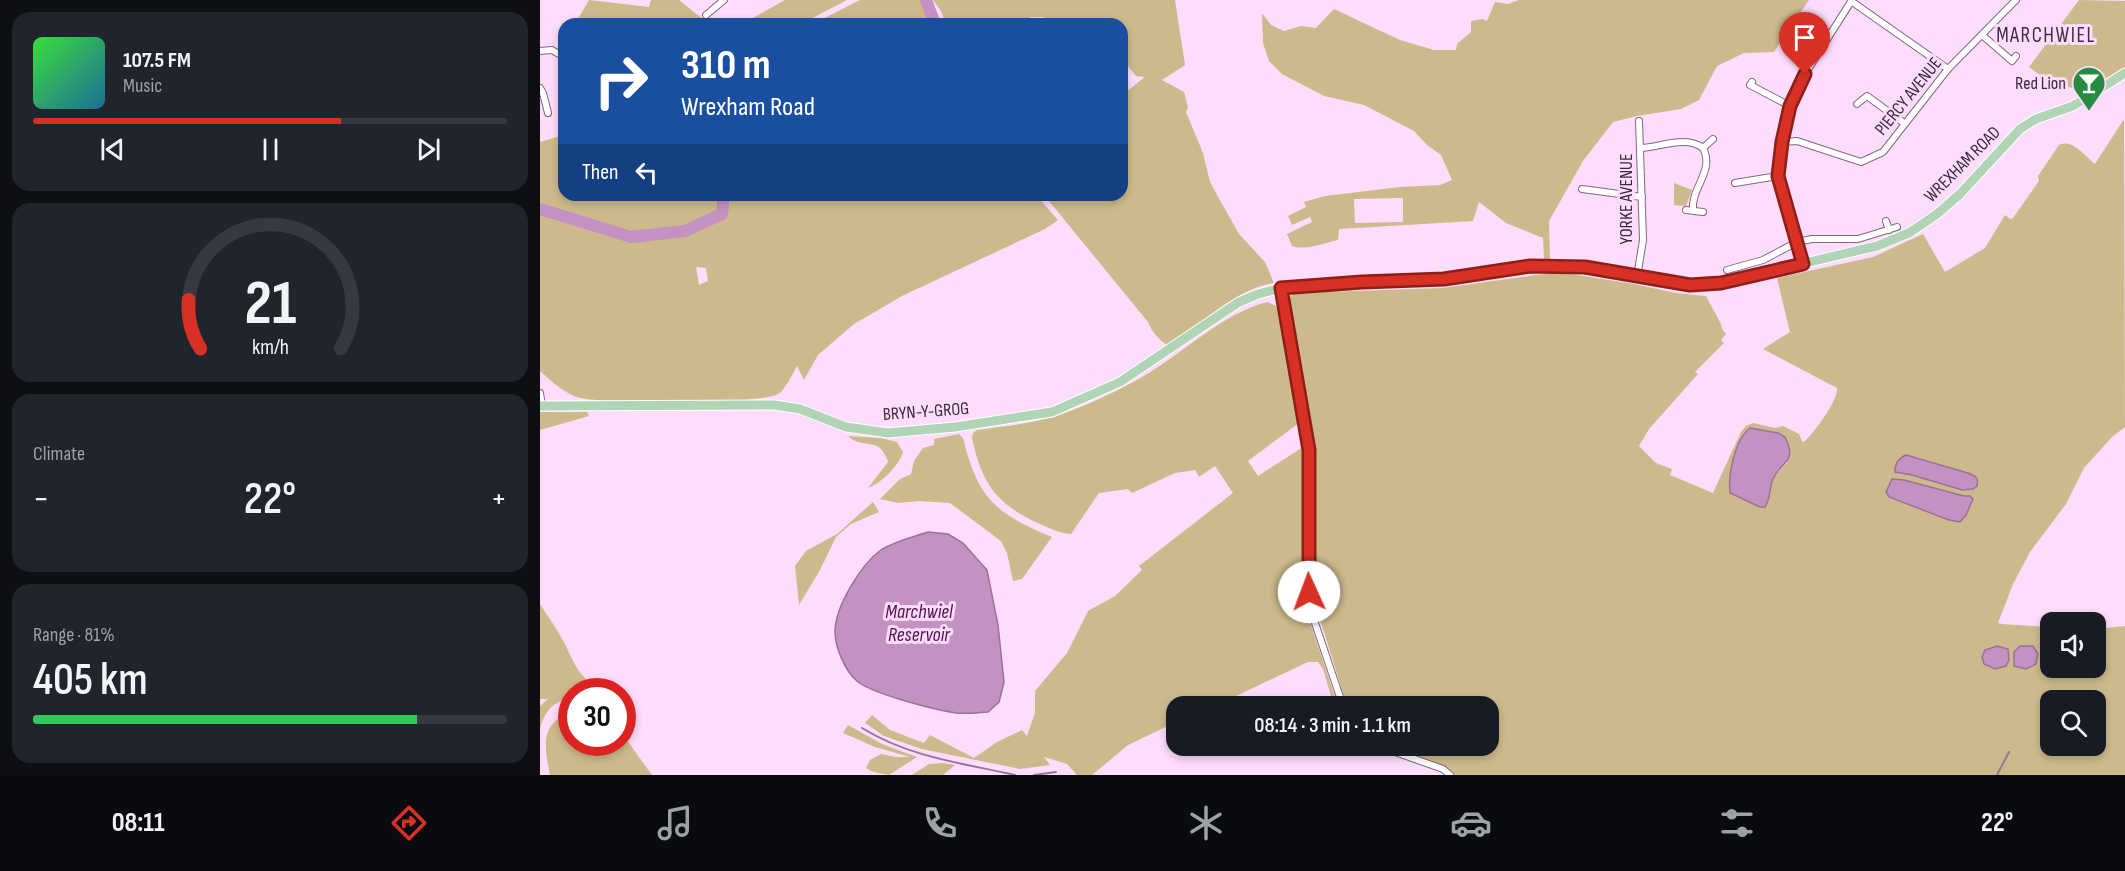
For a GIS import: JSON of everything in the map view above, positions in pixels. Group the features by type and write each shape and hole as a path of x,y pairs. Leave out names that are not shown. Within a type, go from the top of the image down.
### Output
{"main road":[{"name":"WREXHAM ROAD","path":"1281,288 1444,279 1530,266 1585,267 1637,278 1690,285 1712,284 1877,246 1909,233 1937,214 1960,194 2020,129 2036,119 2073,106 2125,73"},
{"name":"BRYN-Y-GROG","path":"541,406 775,405 800,409 846,427 888,433 955,428 1052,412 1075,403 1120,382 1239,302 1281,288"}],"street":[{"path":"706,15 724,0"},
{"name":"PIERCY AVENUE","path":"1782,142 1797,141 1861,162 1883,152 1948,69 2016,0"},
{"path":"1803,264 1778,176 1782,142 1790,106 1805,74 1852,1 1948,69"},
{"path":"1982,34 2012,61 2016,56"},
{"path":"540,51 552,50 558,54"},
{"path":"1750,86 1790,106"},
{"path":"540,88 545,109"},
{"path":"1857,104 1870,93 1904,123"},
{"name":"YORKE AVENUE","path":"1637,278 1643,240 1639,121"},
{"path":"1703,148 1713,139"},
{"path":"1641,148 1684,141 1703,148 1707,168 1689,210 1703,212"},
{"path":"1735,183 1742,177 1778,176"},
{"path":"1602,184 1602,191"},
{"path":"1582,189 1642,197"},
{"path":"1886,221 1889,230"},
{"path":"1727,270 1763,260 1797,242 1812,239 1858,238 1897,227"},
{"path":"1738,259 1740,267"},
{"path":"1281,288 1309,450 1309,592 1314,620 1340,696"},
{"path":"540,393 541,406"},
{"path":"1405,756 1443,770 1450,775"}],"shaded area":[{"path":"589,0 649,7 651,0 679,0 702,18 578,18"},
{"path":"785,0 847,0 812,18 753,18"},
{"path":"860,0 922,0 929,18 825,18"},
{"path":"933,0 1175,0 1185,65 1162,80 1184,92 1188,107 1186,112 1203,153 1210,182 1239,234 1265,262 1274,283 1244,293 1167,345 1153,332 1148,322 1049,201 1128,201 1128,90 1145,77 1136,76 1128,66 1128,18 944,18"},
{"path":"1519,0 1809,0 1774,52 1744,53 1717,66 1699,100 1681,109 1613,122 1583,161 1549,221 1550,259 1544,259 1543,238 1506,223 1479,202 1473,221 1339,229 1338,240 1309,247 1292,246 1287,234 1312,222 1310,217 1292,225 1288,216 1306,207 1304,202 1325,196 1400,187 1440,185 1452,180 1441,155 1427,145 1414,131 1364,105 1324,96 1282,74 1269,61 1263,43 1262,13 1271,25 1284,31 1301,26 1316,28 1334,9 1400,40 1434,50 1456,50 1457,44 1471,32 1471,21 1483,19 1487,21 1495,2 1508,4","holes":["1403,198 1403,222 1355,223 1354,199"]},
{"path":"2079,0 2125,1 2125,69 2087,91 2059,85 2058,88 2029,67"},
{"path":"2124,119 2125,427 2112,437 2084,468 2066,504 2030,552 2013,584 1998,623 2040,626 2040,678 2106,678 2106,628 2125,626 2125,775 1455,775 1448,769 1413,756 1499,756 1499,696 1344,696 1316,606 1312,561 1315,474 1287,305 1291,296 1297,293 1442,288 1558,272 1676,293 1706,296 1726,334 1721,340 1724,343 1695,372 1698,374 1649,429 1639,446 1656,463 1672,469 1670,475 1713,493 1741,432 1746,426 1753,423 1775,428 1783,426 1799,434 1804,442 1814,432 1834,401 1837,388 1763,349 1790,332 1777,278 1873,257 1923,234 1945,272 1985,248 2005,215 2010,219 2013,218 2039,181 2038,176 2059,145 2069,144 2095,164","holes":["1750,428 1778,433 1787,463 1774,476 1765,507 1736,497 1734,490 1732,476 1736,451","1916,457 1968,473 1912,475 1895,472","1892,480 1905,480 1970,496 1906,503 1889,498 1886,492"]},
{"path":"558,137 558,201 1041,201 1058,220 1045,229 902,296 854,324 818,355 804,380 797,366 785,387 776,395 710,402 591,400 567,393 540,371 540,142","holes":["696,267 706,268 708,281 699,285"]},
{"path":"1674,183 1692,190 1686,206 1674,205"},
{"path":"1268,302 1276,306 1282,319 1299,423 1248,461 1258,476 1303,447 1306,476 1305,588 1308,616 1335,696 1331,696 1323,669 1318,662 1308,662 1236,696 1166,696 1166,727 1128,745 1092,775 1077,775 1067,764 1044,757 1050,765 1020,769 922,749 884,736 865,723 872,715 890,730 924,743 930,735 974,758 997,742 1022,730 1027,736 1035,713 1035,691 1067,653 1088,611 1115,596 1142,570 1139,566 1233,493 1215,466 1199,477 1195,470 1175,473 1132,493 1128,489 1099,493 1071,534 1063,533 1048,528 1012,509 993,491 976,454 973,433 977,430 1053,417 1093,402 1142,377 1220,324 1252,307"},
{"path":"540,412 587,412 589,416 540,430"},
{"path":"959,434 963,438 975,476 992,501 1016,520 1052,537 1022,579 1013,581 1007,553 1001,541 950,503 919,501 898,503 880,499 900,479 911,474 914,461 923,448 934,445 934,439"},
{"path":"848,436 881,438 897,442 903,452 898,463 889,473 868,488 888,462 884,453 876,445 860,442"},
{"path":"873,502 879,512 851,524 836,537 799,605 795,566 806,551 837,534"},
{"path":"540,604 559,633 578,670 586,678 558,678 558,702 547,712 540,729 540,706 548,699 540,699"},
{"path":"558,720 558,756 636,756 636,753 652,775 550,775 546,745 549,729"},
{"path":"848,725 882,744 917,757 889,775 871,771 866,768 870,760 881,754 910,757 875,747 843,733"},
{"path":"929,764 955,765 943,775 912,775"}],"water":[{"path":"1750,428 1778,433 1785,437 1789,446 1789,457 1773,479 1765,507 1760,507 1730,493 1730,476 1737,448 1740,440"},
{"path":"1906,455 1970,474 1977,479 1977,486 1973,489 1962,490 1895,472 1898,462"},
{"path":"1892,479 1970,496 1973,499 1960,522 1949,520 1889,497 1886,492"},
{"name":"Marchwiel Reservoir","path":"928,532 948,534 963,543 987,570 998,625 1004,682 999,702 988,712 956,713 905,701 876,691 853,677 839,651 835,632 839,611 850,587 865,565 886,547"},
{"path":"1997,646 2008,649 2009,660 2006,666 1995,669 1984,664 1982,657 1985,650"},
{"path":"2020,646 2033,646 2038,654 2036,664 2026,669 2014,666 2014,652"}],"waterway":[{"path":"926,0 933,18"},
{"path":"540,209 631,237 685,231 722,214 723,201"},
{"path":"862,728 898,746 917,752 955,763 1015,775"},
{"path":"1997,775 2009,752"},
{"path":"1034,775 1056,772"}],"place":[{"name":"Red Lion","path":"2089,112"}],"district":[{"name":"MARCHWIEL","path":"2046,35"}],"route":[{"path":"1309,592 1309,450 1281,288 1444,279 1530,266 1585,267 1637,278 1690,285 1721,283 1803,264 1778,176 1782,142 1790,106 1805,74"}]}
